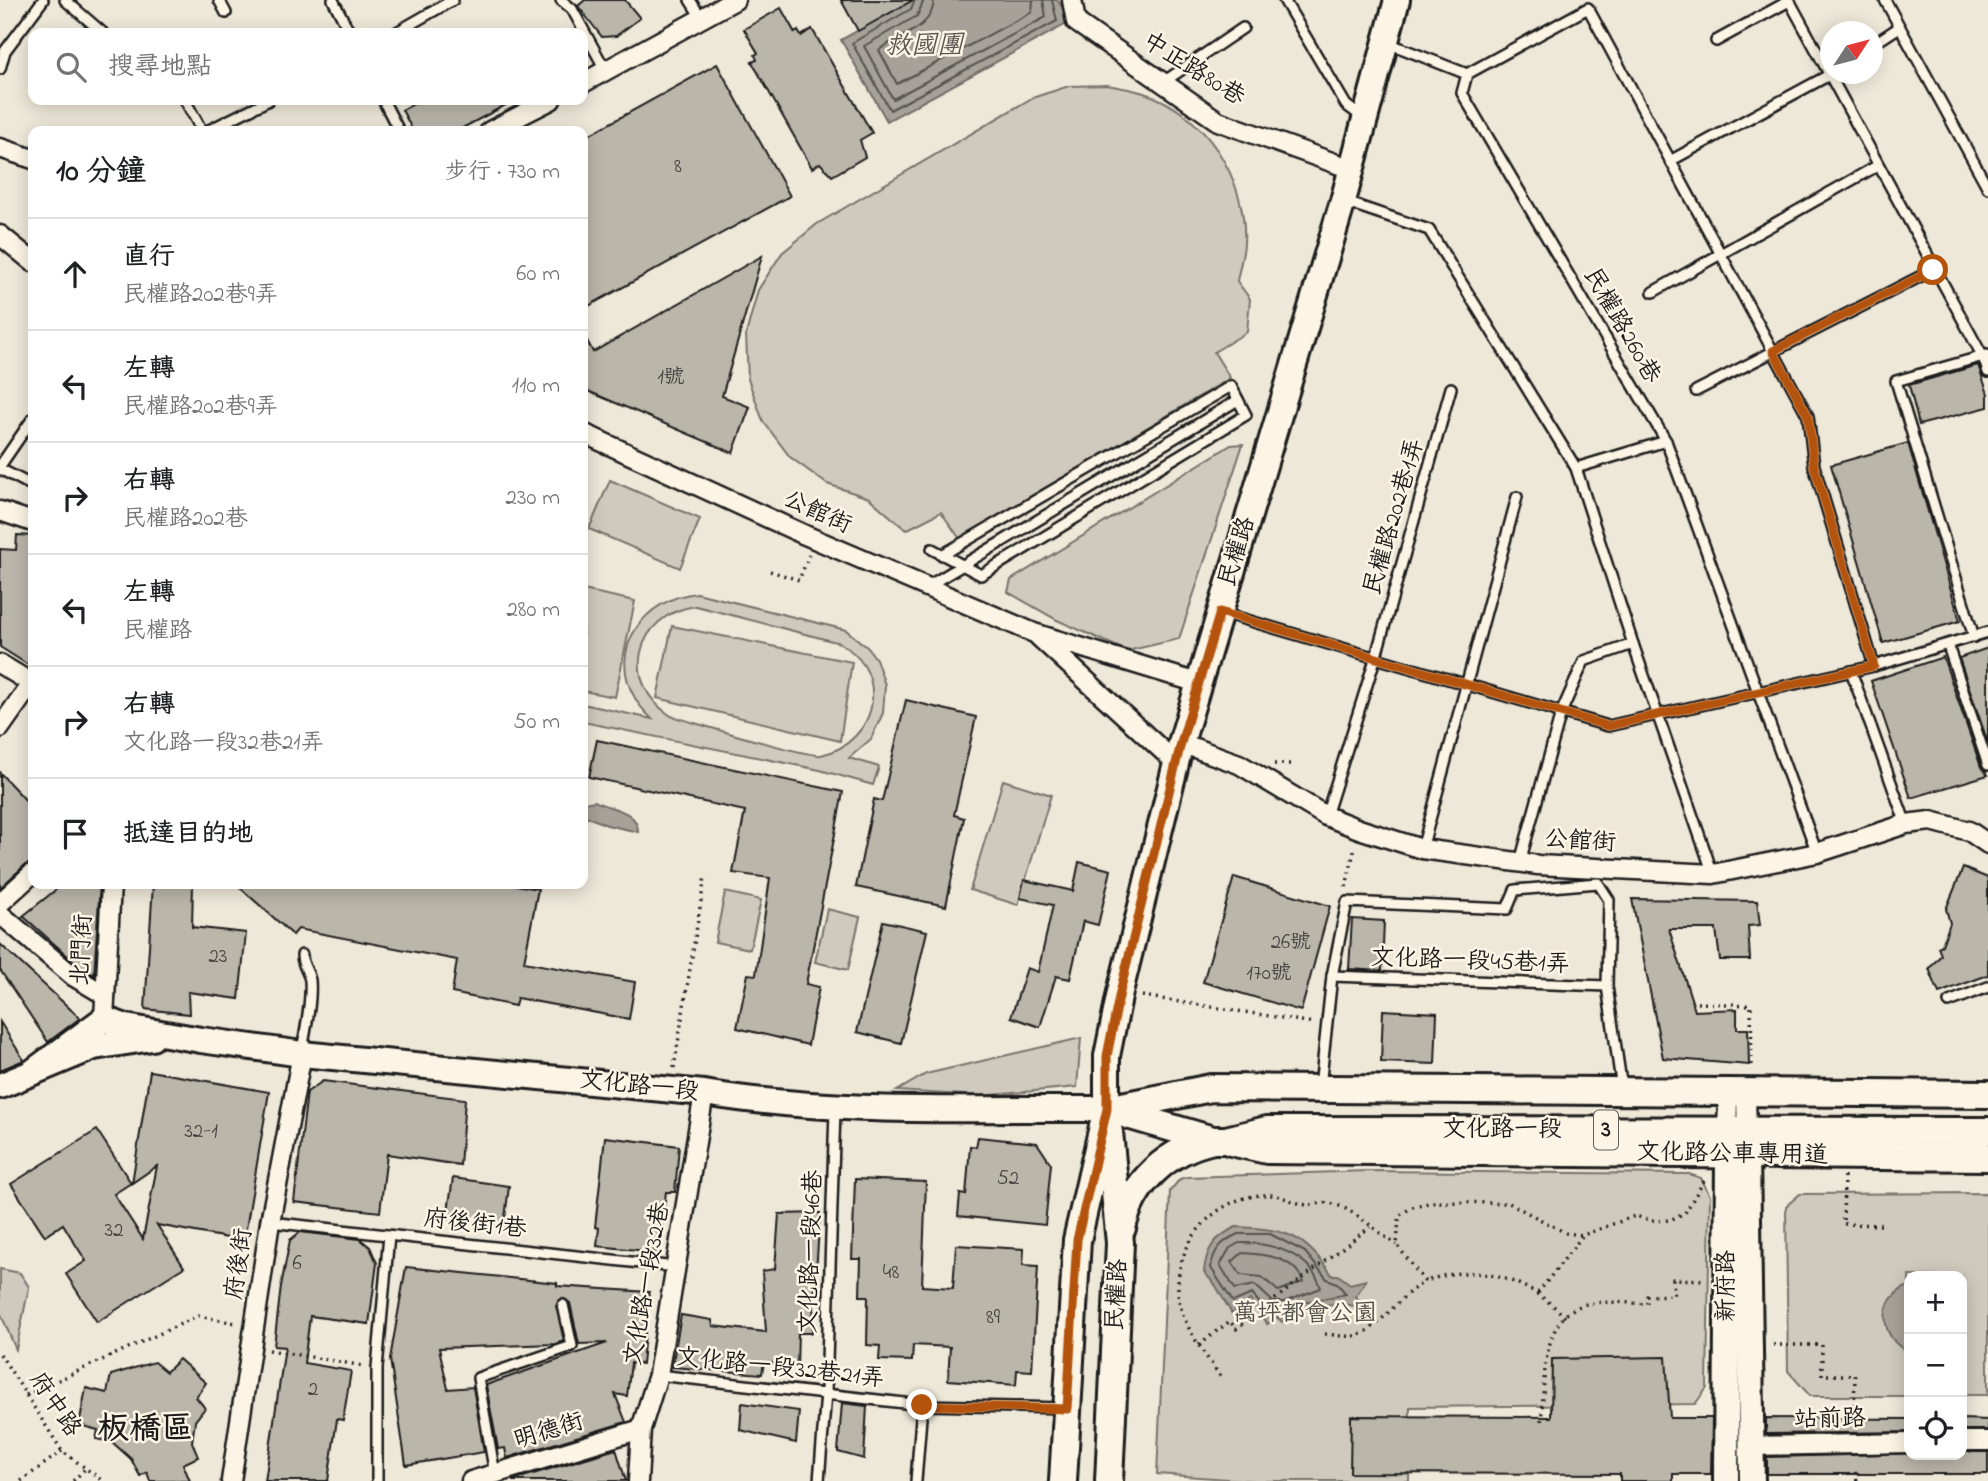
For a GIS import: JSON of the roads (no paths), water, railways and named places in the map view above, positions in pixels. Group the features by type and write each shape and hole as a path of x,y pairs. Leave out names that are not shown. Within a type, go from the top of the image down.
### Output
{"main road":[{"name":"文化路一段","path":"1107,1109 1212,1088 1622,1091 1742,1084 1988,1094"},
{"name":"文化路一段","path":"1107,1109 1220,1140"},
{"name":"民權路","path":"1107,1109 1120,1243 1110,1481"},
{"name":"民權路","path":"1063,1481 1077,1240 1107,1109"},
{"name":"3","path":"1737,1143 1988,1131"},
{"name":"文化路公車專用道","path":"1220,1140 1267,1150 1737,1143 1988,1157"},
{"path":"1120,1243 1129,1207 1149,1176 1173,1155 1220,1140"}],"street":[{"path":"588,80 735,0"},
{"name":"中正路80巷","path":"1072,0 1076,22 1218,121 1351,169"},
{"name":"民權路","path":"1107,1109 1107,1056 1120,992 1179,753 1343,201 1397,0"},
{"path":"500,126 541,105"},
{"path":"0,148 28,157"},
{"path":"2,242 28,259"},
{"name":"公館街","path":"588,435 805,535 1034,633"},
{"path":"0,511 28,521"},
{"path":"1034,633 1198,683"},
{"path":"1034,633 1179,753"},
{"path":"0,664 28,682"},
{"path":"0,728 28,690"},
{"name":"公館街","path":"1179,753 1239,764 1326,816 1422,849 1520,862 1713,874 1817,853 1906,824 1931,821 1969,831 1988,844"},
{"path":"0,904 28,878"},
{"name":"北門街","path":"104,1007 111,889"},
{"path":"0,914 73,976 104,1007"},
{"name":"文化路一段","path":"34,1072 104,1007 127,1027 302,1054 835,1108 1107,1109"},
{"name":"文化路一段","path":"0,1086 94,1047 173,1034"},
{"name":"府後街","path":"231,1481 270,1222 302,1054"},
{"name":"新府路","path":"1726,1481 1737,1143 1742,1084"},
{"name":"文化路一段32巷","path":"638,1481 641,1429 658,1375 704,1093"},
{"name":"新府路","path":"1737,1143 1753,1446 1752,1481"},
{"name":"明德街","path":"471,1481 641,1429"},
{"path":"1967,1441 1988,1441"},
{"name":"站前路","path":"1753,1446 1904,1443"}],"lane":[{"path":"0,69 3,48 43,0"},
{"path":"65,0 97,28"},
{"path":"219,0 226,13"},
{"path":"333,0 347,28"},
{"path":"404,28 453,0"},
{"path":"561,0 572,9 582,28"},
{"path":"690,0 702,19"},
{"path":"1283,0 1346,105 1366,120"},
{"path":"1885,0 1988,188"},
{"path":"1716,41 1789,1 1820,56"},
{"path":"1385,42 1467,75 1588,8 1808,416 1814,466 1874,666"},
{"path":"1161,83 1243,28"},
{"path":"1883,38 1898,28"},
{"path":"588,38 606,71"},
{"name":"民權路260巷","path":"1467,75 1462,93 1666,440 1756,693 1817,853"},
{"path":"1670,161 1820,79"},
{"path":"1835,84 1933,270 1985,356 1988,372"},
{"path":"188,105 199,126"},
{"path":"217,126 259,105"},
{"path":"386,105 396,126"},
{"path":"1654,292 1877,166"},
{"path":"1343,201 1429,230 1576,468 1656,714 1713,874"},
{"path":"1696,391 1933,270"},
{"path":"1974,636 1896,381 1985,356"},
{"path":"932,549 942,555 981,575 1246,415 1231,386 942,555"},
{"name":"民權路202巷1弄","path":"1326,816 1376,656 1451,388"},
{"path":"927,587 961,564 1238,400"},
{"path":"28,425 0,467 28,483"},
{"path":"1576,468 1666,440"},
{"path":"1422,849 1517,497"},
{"path":"1220,612 1608,726 1874,666 1988,632"},
{"path":"1520,862 1561,713 1584,661 1633,644"},
{"path":"1948,646 1988,765"},
{"path":"1851,671 1906,824"},
{"path":"1320,1089 1332,976 1347,902 1507,909 1515,890 1598,883 1609,900 1607,986 1622,1091"},
{"path":"302,955 302,967 309,976 310,989 302,1054"},
{"name":"文化路一段45巷1弄","path":"1332,976 1607,986"},
{"path":"1949,1002 1988,987"},
{"name":"文化路一段46巷","path":"819,1481 827,1393 835,1108"},
{"name":"府後街1巷","path":"270,1222 676,1267"},
{"path":"377,1481 377,1368 389,1235"},
{"path":"495,1474 478,1378 572,1346 563,1305"},
{"name":"文化路一段32巷21弄","path":"658,1375 922,1405 1067,1409"},
{"path":"916,1481 922,1405"}],"water":[{"name":"救國團","path":"913,0 1058,0 1070,22 887,121 841,40"},
{"path":"595,801 628,814 637,824 638,832 607,825 588,817 588,802"},
{"path":"1236,1227 1268,1229 1292,1236 1312,1250 1332,1275 1338,1275 1350,1284 1366,1280 1356,1296 1362,1308 1341,1304 1321,1306 1282,1322 1277,1317 1267,1324 1250,1300 1232,1314 1216,1286 1204,1272 1213,1244"},
{"path":"1904,1289 1904,1349 1892,1338 1885,1319 1891,1300"}],"district":[{"name":"板橋區","path":"145,1430"}],"park label":[{"name":"萬坪都會公園","path":"1305,1314"}]}
